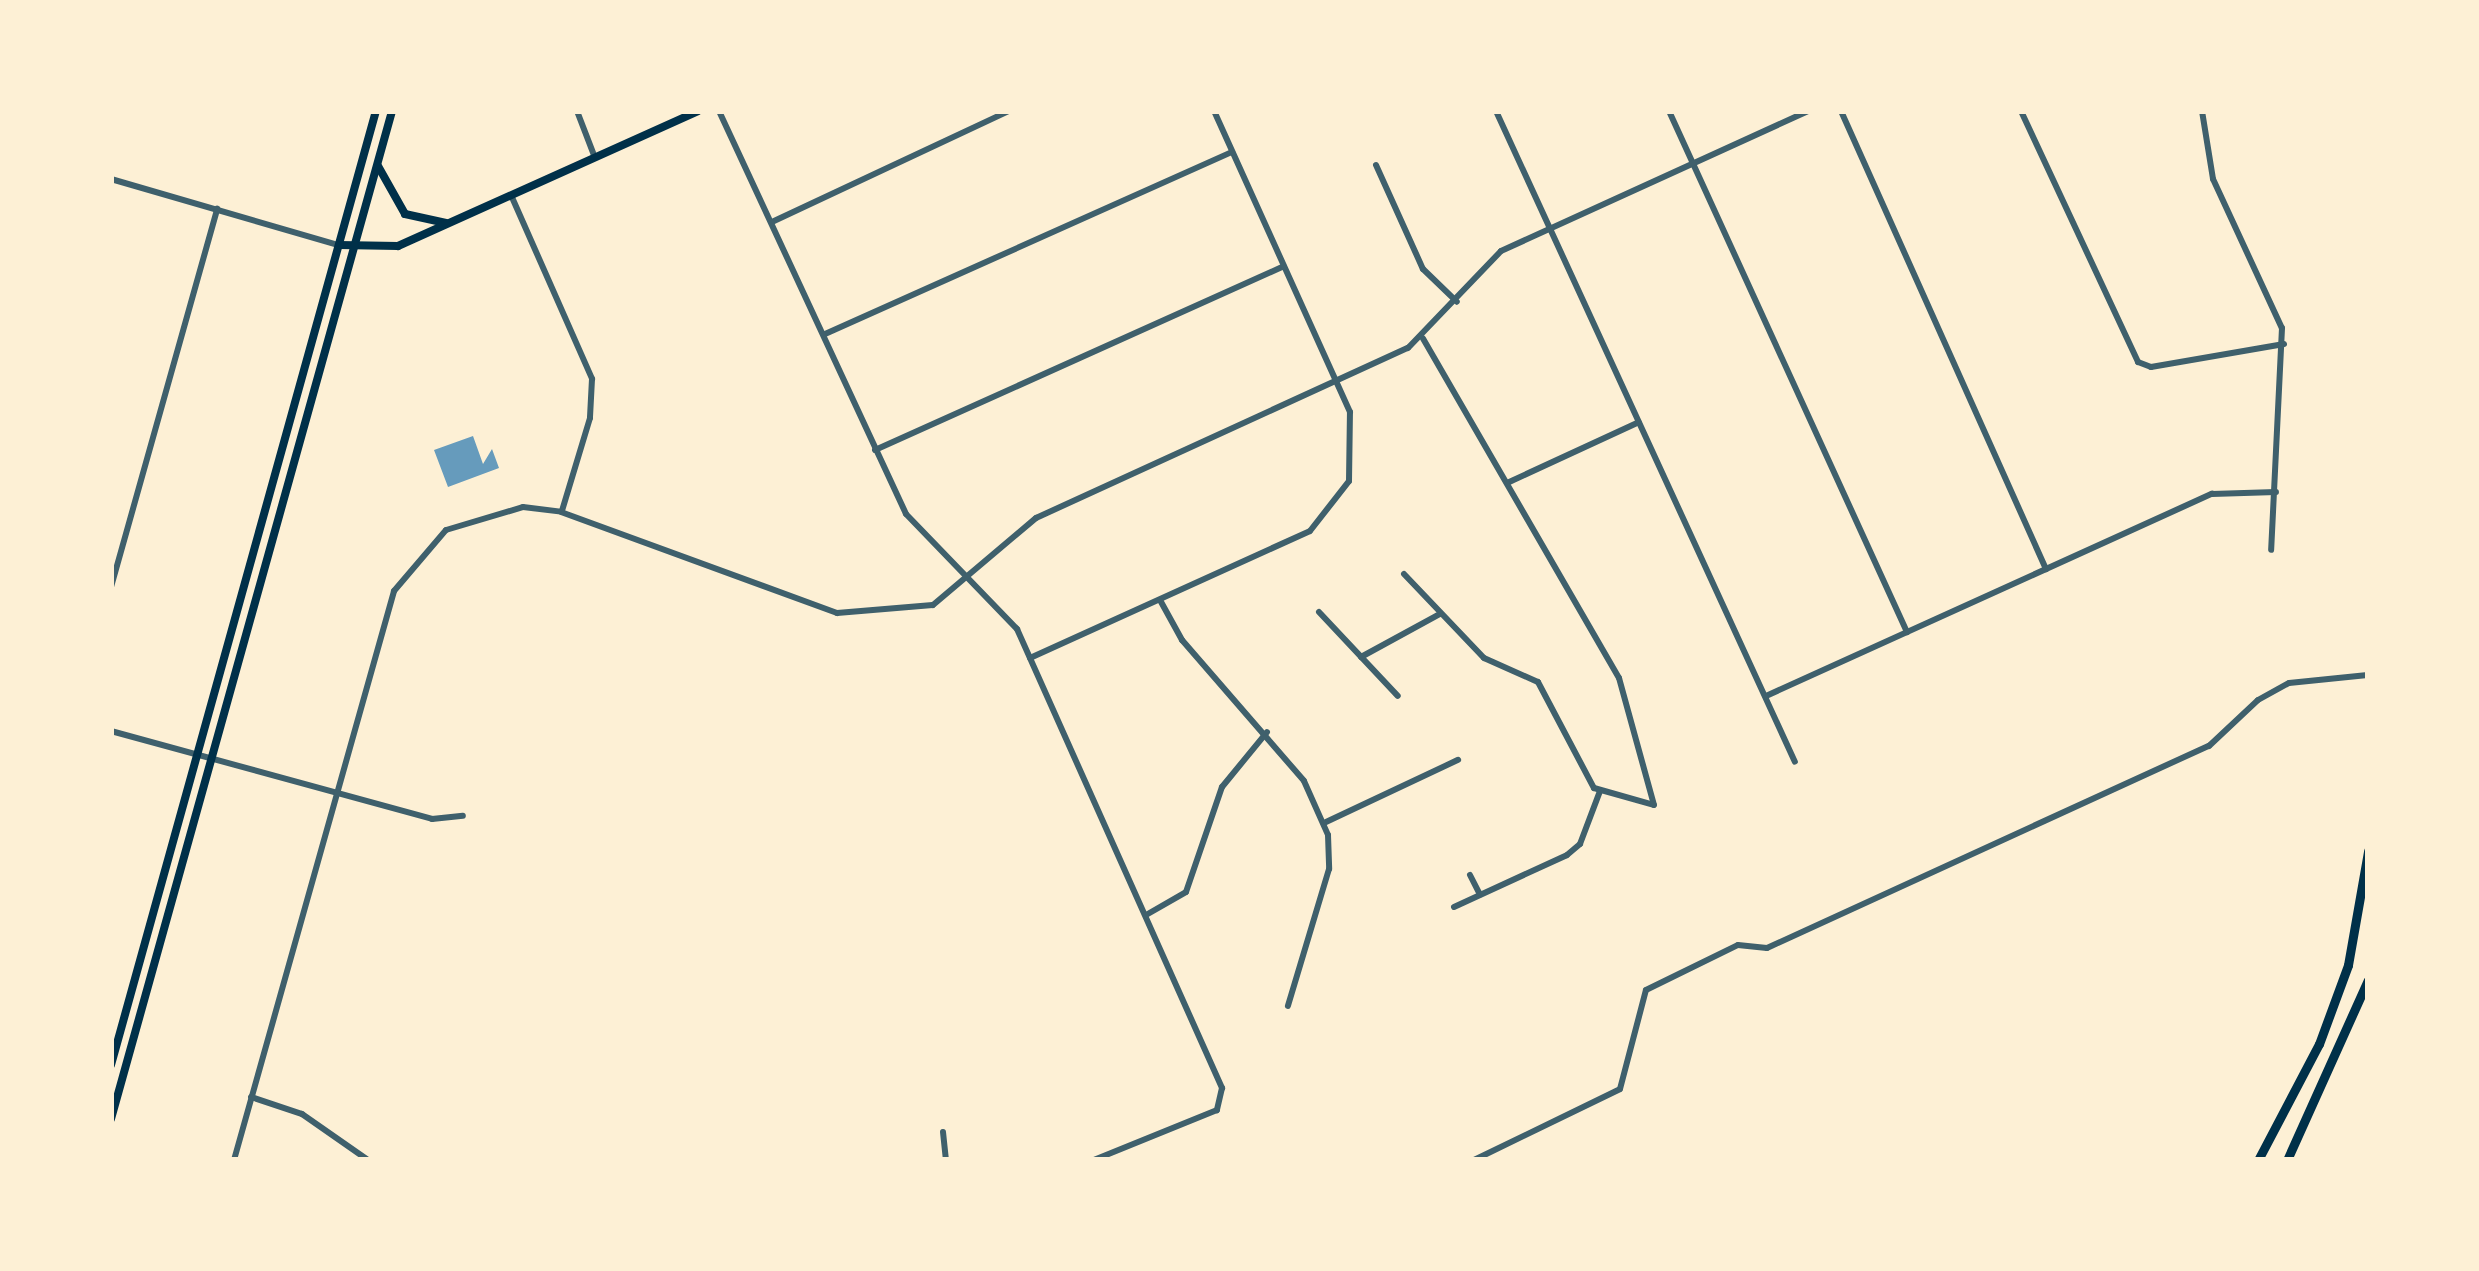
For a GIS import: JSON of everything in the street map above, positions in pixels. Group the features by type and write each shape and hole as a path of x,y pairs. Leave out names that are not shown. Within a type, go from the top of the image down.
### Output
{"main road":[{"path":"111,1065 376,111"},
{"path":"111,1119 392,111"},
{"path":"339,245 381,251 698,111"},
{"path":"378,164 405,214 449,223"},
{"path":"2258,1160 2319,1044 2348,965 2368,851"},
{"path":"2287,1160 2368,980"}],"street":[{"path":"577,111 595,158"},
{"path":"719,111 774,220 906,514 1017,628 1222,1088 1217,1110 1094,1160"},
{"path":"774,220 1010,111"},
{"path":"1030,658 1310,531 1329,514 1355,456 1337,382 1214,111"},
{"path":"1496,111 1795,762"},
{"path":"1670,111 1907,632"},
{"path":"234,1160 394,591 408,567 446,530 481,514 524,507 561,512 837,613 933,605 1036,518 1423,339 1501,251 1808,111"},
{"path":"1841,111 2046,569"},
{"path":"2021,111 2138,362 2151,367 2284,344"},
{"path":"2202,111 2213,179 2284,344 2271,550"},
{"path":"823,334 1232,152"},
{"path":"1376,165 1423,269 1457,302"},
{"path":"111,179 339,245"},
{"path":"511,195 592,379 590,418 561,512"},
{"path":"111,587 217,209"},
{"path":"874,450 1284,266"},
{"path":"1404,574 1484,658 1538,682 1600,791 1654,805 1619,678 1423,339"},
{"path":"1507,483 1639,422"},
{"path":"1765,697 2212,494 2276,492"},
{"path":"1160,599 1182,640 1267,732 1324,823 1332,855 1288,1006"},
{"path":"1319,612 1398,696"},
{"path":"1361,657 1440,614"},
{"path":"1474,1160 1619,1089 1646,990 1738,945 1767,948 1786,940 2209,746 2258,700 2290,683 2368,675"},
{"path":"111,731 433,819 463,816"},
{"path":"1145,916 1186,892 1222,787 1267,732"},
{"path":"1324,823 1458,760"},
{"path":"1454,907 1580,844 1600,791"},
{"path":"1470,875 1480,896"},
{"path":"251,1097 302,1114 368,1160"},
{"path":"943,1132 946,1160"}],"water":[{"path":"473,436 483,464 492,449 499,468 448,487 434,450"}]}
